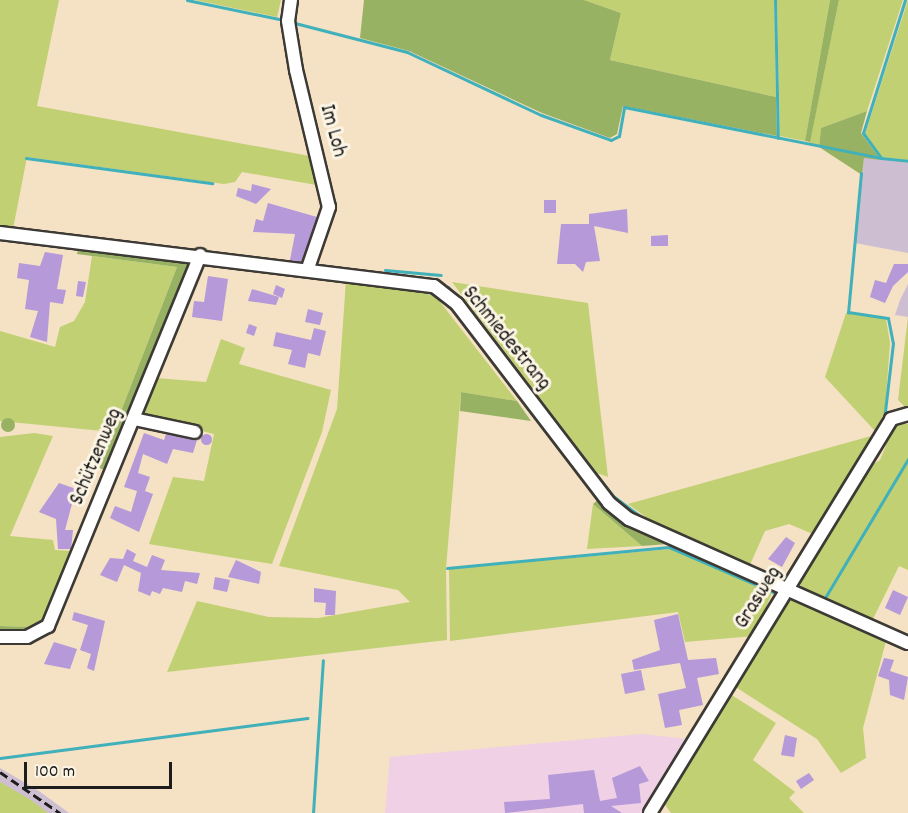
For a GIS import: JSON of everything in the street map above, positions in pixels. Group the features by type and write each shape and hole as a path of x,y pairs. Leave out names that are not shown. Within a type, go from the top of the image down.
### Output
{"street":[{"name":"Im Loh","path":"291,0 288,21 296,70 329,207 308,268"},
{"name":"Schmiedestrang","path":"0,233 308,268 434,286 457,304 609,503 652,534 908,643"},
{"name":"Schützenweg","path":"0,637 27,637 48,626 200,255"},
{"name":"Grasweg","path":"650,813 891,419 908,414"},
{"path":"134,419 195,432"}],"shaded area":[{"path":"864,157 908,163 908,253 855,243"},
{"path":"908,284 908,317 895,315 900,300"},
{"path":"641,734 690,739 646,813 385,813 390,757"},
{"path":"0,768 39,791 69,813 48,813 0,782"}],"green space":[{"path":"0,0 59,0 37,106 315,157 322,186 242,172 235,182 224,184 27,157 13,229 0,227"},
{"path":"195,0 281,0 277,17"},
{"path":"364,0 584,0 621,13 610,60 776,97 777,136 623,106 617,134 610,138 542,113 409,51 360,38"},
{"path":"584,0 774,0 776,97 610,60 621,13"},
{"path":"777,0 830,0 805,141 780,136"},
{"path":"830,0 839,0 810,142 805,141"},
{"path":"839,0 903,0 867,111 821,128 819,147 809,145"},
{"path":"908,0 908,160 881,157 865,134"},
{"path":"867,111 861,133 881,160 864,158 862,175 819,147 821,128"},
{"path":"79,244 196,258 108,471 99,468 177,267 77,254"},
{"path":"92,256 177,267 113,432 0,421 0,331 55,347 60,327 74,321 85,302"},
{"path":"346,280 419,290 437,298 517,401 461,392 446,568 447,640 167,672 197,601 269,617 318,618 410,602 398,590 279,566 337,409"},
{"path":"452,282 588,303 608,477 597,473"},
{"path":"846,313 886,319 890,343 885,411 875,431 825,377"},
{"path":"908,317 908,410 898,400"},
{"path":"221,339 245,348 239,364 331,390 322,432 272,564 149,544 173,477 204,481 214,434 139,416 156,378 206,382"},
{"path":"461,392 517,401 531,421 460,411"},
{"path":"5,418 11,418 15,425 11,432 5,432 1,428 1,422"},
{"path":"895,424 908,424 908,570 899,566 872,621 802,590 800,582 866,469 880,460"},
{"path":"34,433 53,436 10,536 53,540 55,550 73,551 45,618 28,627 0,626 0,437"},
{"path":"871,436 813,534 789,524 765,531 749,567 654,523 628,504"},
{"path":"599,499 626,522 668,544 642,546 593,504"},
{"path":"593,504 642,546 587,549"},
{"path":"671,549 772,593 754,636 685,642 678,612 450,641 449,569"},
{"path":"787,598 886,641 863,728 866,758 841,773 817,739 734,686"},
{"path":"45,618 43,625 26,634 0,633 0,626 28,627"},
{"path":"730,694 776,723 753,760 795,792 789,798 804,813 671,813 663,802"},
{"path":"0,782 31,800 48,813 0,813"}],"building":[{"path":"252,184 271,189 256,204 236,196 238,188 251,191"},
{"path":"544,200 556,200 556,213 544,213"},
{"path":"268,203 317,217 302,262 290,260 295,234 253,232 256,219 263,221"},
{"path":"627,209 628,233 594,226 600,261 586,262 583,272 575,264 557,264 561,224 589,224 589,214"},
{"path":"668,235 668,246 651,246 651,236"},
{"path":"45,252 63,255 57,289 66,290 63,304 50,302 47,342 30,337 38,311 25,309 29,280 17,278 19,263 40,266"},
{"path":"894,264 908,264 908,272 893,286 885,303 870,297 875,280 886,283"},
{"path":"208,276 228,279 222,321 192,317 194,301 204,302"},
{"path":"78,281 86,282 83,297 76,296"},
{"path":"276,285 285,289 282,298 273,294"},
{"path":"252,289 279,297 276,305 248,301"},
{"path":"308,309 323,313 320,325 305,322"},
{"path":"249,324 257,327 254,336 246,333"},
{"path":"314,328 326,331 320,356 308,353 305,368 288,364 292,350 273,346 276,332 311,340"},
{"path":"144,433 164,440 166,434 197,440 193,453 173,449 167,464 143,454 138,473 150,477 145,491 153,494 139,532 110,518 115,506 131,512 137,491 124,487"},
{"path":"206,433 212,439 206,445 200,439"},
{"path":"59,483 76,489 65,530 73,530 71,549 58,549 56,519 39,512"},
{"path":"786,537 795,543 782,567 768,559"},
{"path":"127,549 136,554 133,561 147,567 152,555 165,560 161,570 200,573 197,584 185,581 182,592 163,588 160,594 152,591 150,596 138,591 141,573 124,565 117,582 100,575 110,558 123,559"},
{"path":"236,560 261,572 259,584 228,577"},
{"path":"215,577 230,580 227,592 213,589"},
{"path":"314,588 336,591 335,615 325,615 326,603 314,602"},
{"path":"893,590 908,597 900,615 885,608"},
{"path":"74,612 105,621 94,671 87,668 91,654 80,650 88,625 72,620"},
{"path":"678,614 688,660 716,658 719,674 697,678 703,705 679,710 682,725 665,728 658,694 686,688 680,663 634,670 632,660 660,650 654,620"},
{"path":"54,642 77,649 70,669 44,664"},
{"path":"884,658 894,660 890,671 908,677 904,700 890,695 889,680 878,676"},
{"path":"641,670 645,690 625,694 621,674"},
{"path":"785,735 797,738 794,757 781,755"},
{"path":"640,766 649,781 639,784 641,803 611,806 622,813 584,813 583,804 505,813 504,802 550,799 548,775 594,770 600,801 617,798 612,778"},
{"path":"809,773 814,780 801,789 796,781"}],"waterway":[{"path":"187,0 284,20"},
{"path":"775,0 778,138"},
{"path":"905,0 863,133 881,158 908,161"},
{"path":"291,22 407,52 541,115 611,140 619,136 624,107 881,158"},
{"path":"26,158 212,183"},
{"path":"861,173 848,312 888,318 893,343 884,420"},
{"path":"385,270 441,275"},
{"path":"448,287 613,496 648,522"},
{"path":"425,290 440,298"},
{"path":"450,306 570,462"},
{"path":"826,596 908,459"},
{"path":"447,568 669,547 773,592"},
{"path":"313,813 323,660"},
{"path":"0,758 307,718"}],"railway":[{"path":"0,772 60,813"}]}
